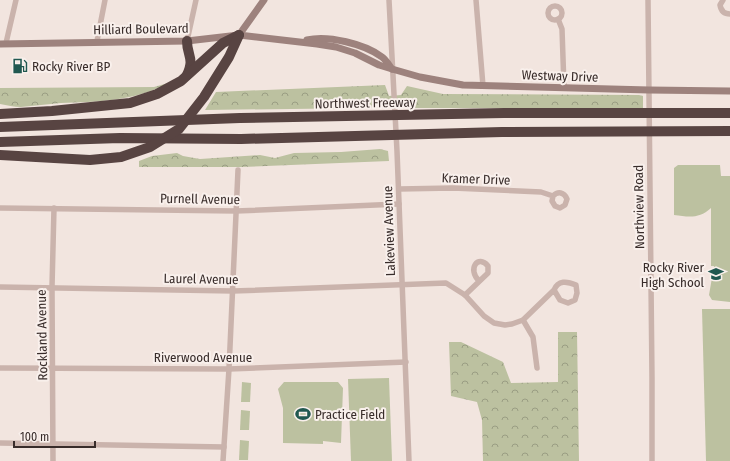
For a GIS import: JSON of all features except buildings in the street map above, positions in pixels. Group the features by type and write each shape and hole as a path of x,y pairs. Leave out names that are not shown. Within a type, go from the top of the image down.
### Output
{"highway":[{"path":"0,114 52,111 130,103 157,94 182,80 223,43 239,35"},
{"path":"0,155 90,160 121,157 150,148 178,129 204,97 229,57 239,35"},
{"path":"182,80 187,74 191,65 191,57 187,50 188,41"},
{"name":"Northwest Freeway","path":"0,127 240,118 496,113 730,113"},
{"path":"0,142 120,138 241,139 502,132 730,130"}],"main road":[{"path":"239,35 264,0"},
{"name":"Hilliard Boulevard","path":"3,43 188,41 239,35"},
{"name":"Westway Drive","path":"239,35 336,47 355,53 392,69 463,85 730,91"}],"street":[{"path":"3,43 16,0"},
{"path":"98,41 105,0"},
{"path":"188,41 196,0"},
{"name":"Lakeview Avenue","path":"389,0 397,151 409,461"},
{"path":"476,0 483,86"},
{"name":"Northview Road","path":"648,0 652,461"},
{"path":"723,0 720,8 724,13 730,14"},
{"path":"558,19 562,29 564,87"},
{"path":"223,461 229,369 238,170"},
{"name":"Kramer Drive","path":"398,189 453,188 541,192 553,196"},
{"name":"Purnell Avenue","path":"0,208 236,211 399,204"},
{"name":"Rockland Avenue","path":"53,461 54,368 52,287 54,208"},
{"path":"465,295 479,281"},
{"path":"537,368 533,337 523,320 554,290 556,286 562,282 569,282 576,285 578,293 576,300 568,303 560,300 554,290"},
{"name":"Laurel Avenue","path":"0,287 233,291 446,283 465,295 484,316 494,323 505,325 523,320"},
{"name":"Riverwood Avenue","path":"0,368 229,369 406,362"},
{"path":"0,442 224,447"}],"green space":[{"path":"168,83 143,94 116,99 21,107 0,104 0,88 154,87"},
{"path":"385,85 389,96 401,95 407,86 443,94 639,95 643,96 643,108 366,108 205,110 216,92"},
{"path":"380,149 388,151 389,161 241,167 139,167 139,161 152,156 177,153 183,156 200,159 260,155 275,158 294,153"},
{"path":"678,165 720,165 721,176 730,176 730,302 712,300 709,295 714,266 711,266 711,208 707,212 698,216 689,217 674,215 674,168"},
{"path":"702,309 730,309 730,461 706,461"},
{"path":"558,332 577,332 579,461 483,461 482,420 477,402 451,396 449,342 461,342 503,362 511,383 558,382"},
{"path":"389,378 392,461 351,461 348,379"},
{"path":"242,382 251,383 250,402 241,402"},
{"name":"Practice Field","path":"284,382 338,382 343,388 341,443 323,441 323,444 283,443 283,408 278,389"},
{"path":"241,410 250,411 249,430 240,430"},
{"path":"240,440 249,441 248,460 239,460"}],"place":[{"name":"Rocky River BP","path":"20,66"},
{"name":"Rocky River High School","path":"716,274"},
{"name":"Practice Field","path":"303,414"}]}
